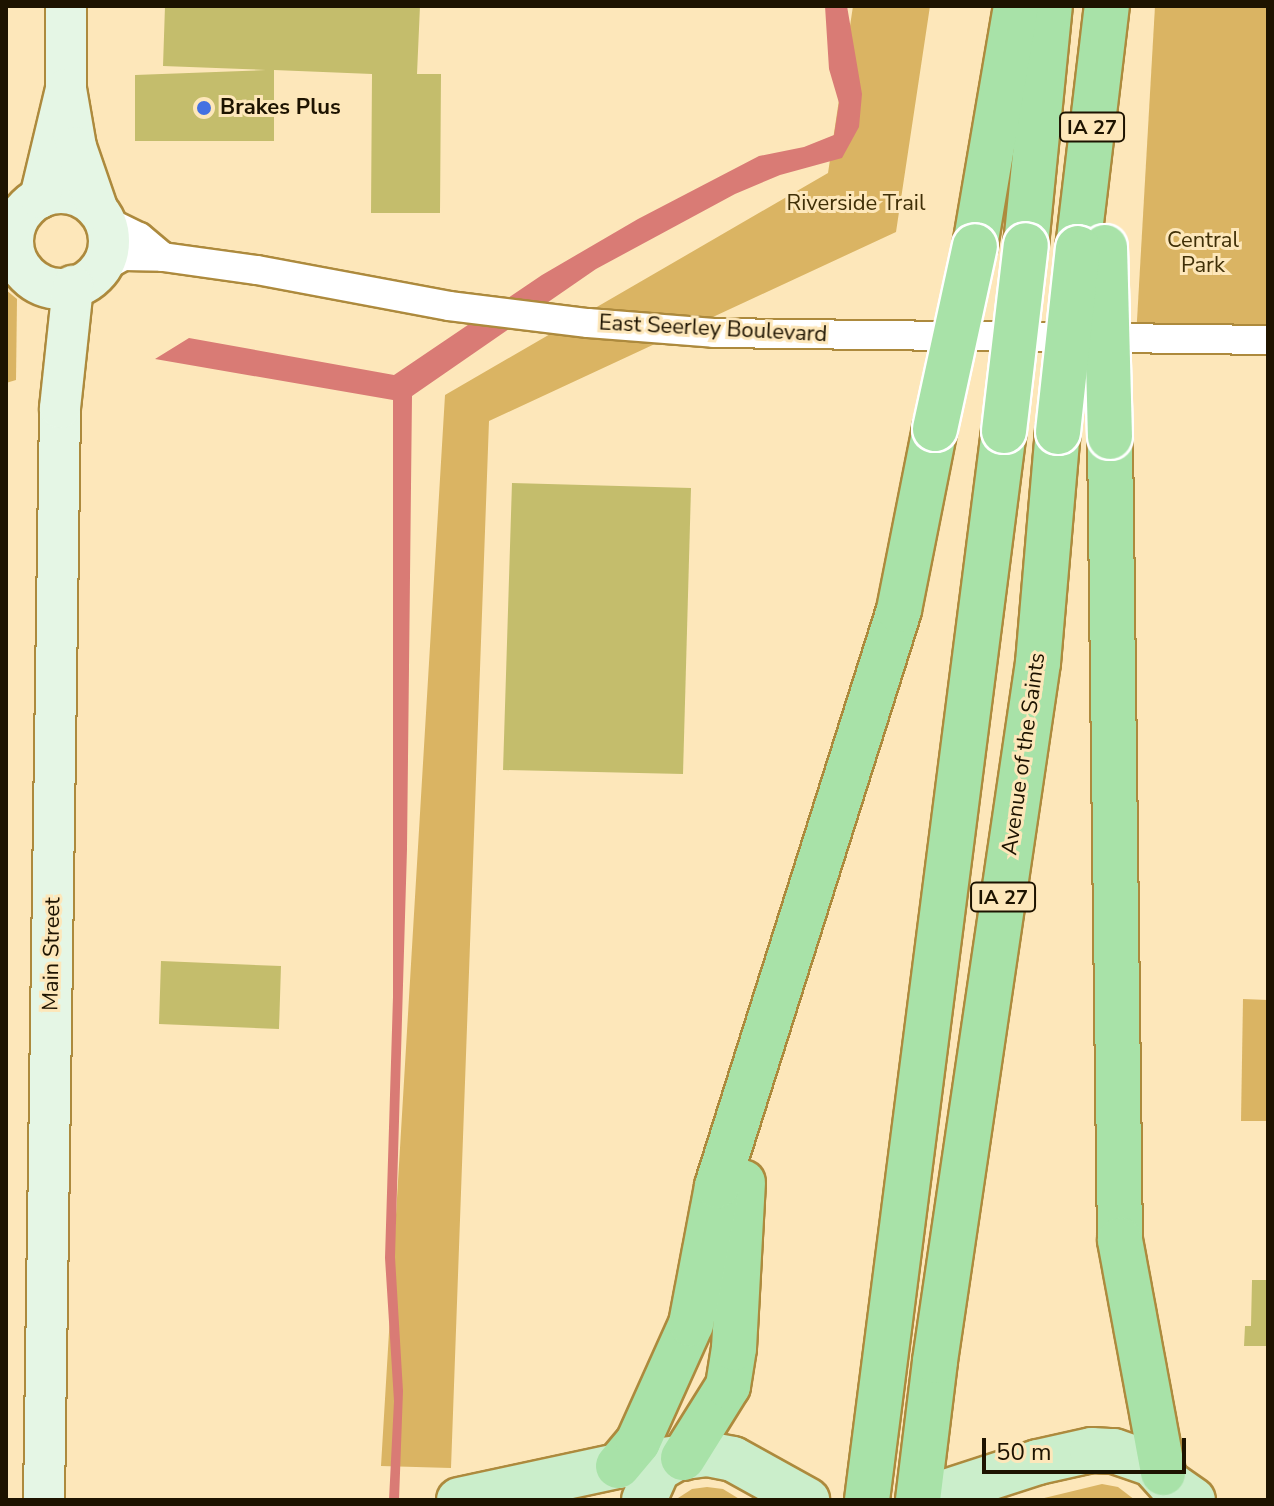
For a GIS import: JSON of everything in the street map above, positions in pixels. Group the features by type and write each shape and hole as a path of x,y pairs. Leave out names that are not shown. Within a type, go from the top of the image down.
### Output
{"highway":[{"path":"631,1483 638,1442 691,1324 717,1186 899,610 975,246 1016,6"},
{"name":"IA 27","path":"867,1500 1004,431 1050,6"},
{"name":"Avenue of the Saints","path":"920,1500 935,1361 1038,663 1058,432 1091,248 1107,6"},
{"path":"1129,6 1091,248 1110,437 1120,1240 1175,1489"},
{"path":"679,1458 728,1386 734,1348 751,1080"}],"main road":[{"path":"66,6 66,89 76,147 102,215 109,253 88,277 61,289 19,268 14,251 22,214 66,89"},
{"path":"22,214 55,193 70,194 102,215"},
{"name":"Main Street","path":"19,268 39,298 49,369 60,408"},
{"name":"Main Street","path":"44,1500 60,408 88,277"},
{"path":"920,1500 1038,1462 1092,1450 1132,1455 1175,1489"},
{"path":"459,1500 631,1483 679,1458 707,1454 733,1459 807,1500"}],"street":[{"name":"East Seerley Boulevard","path":"102,215 139,237 163,257"},
{"name":"East Seerley Boulevard","path":"88,277 124,256 163,257 257,270 449,306 588,323 714,333 1268,340"}],"green space":[{"name":"Riverside Trail","path":"853,6 930,6 896,232 489,421 451,1468 381,1466 445,395 828,173"},
{"name":"Central Park","path":"1155,6 1268,6 1268,340 1136,338"},
{"path":"6,290 17,299 16,380 6,383"},
{"path":"1243,999 1268,1000 1268,1121 1241,1121"},
{"path":"1102,1484 1118,1487 1135,1500 1036,1500"},
{"path":"692,1489 723,1489 741,1500 675,1500"}],"shaded area":[{"path":"825,6 847,6 862,94 859,127 842,158 780,175 735,194 596,269 412,396 407,849 395,1257 403,1391 399,1500 389,1500 394,1401 385,1258 393,997 393,400 155,359 189,338 394,375 542,275 638,219 759,156 804,147 834,135 839,103 829,69"}],"building":[{"path":"165,6 420,6 417,74 441,74 440,213 371,213 372,74 274,70 274,141 135,141 135,75 266,70 163,66"},
{"path":"512,483 691,488 683,774 503,770"},
{"path":"161,961 281,966 279,1029 159,1024"},
{"path":"1252,1280 1268,1280 1268,1346 1244,1346 1245,1326 1251,1326"}],"place":[{"name":"Brakes Plus","path":"204,108"}]}
